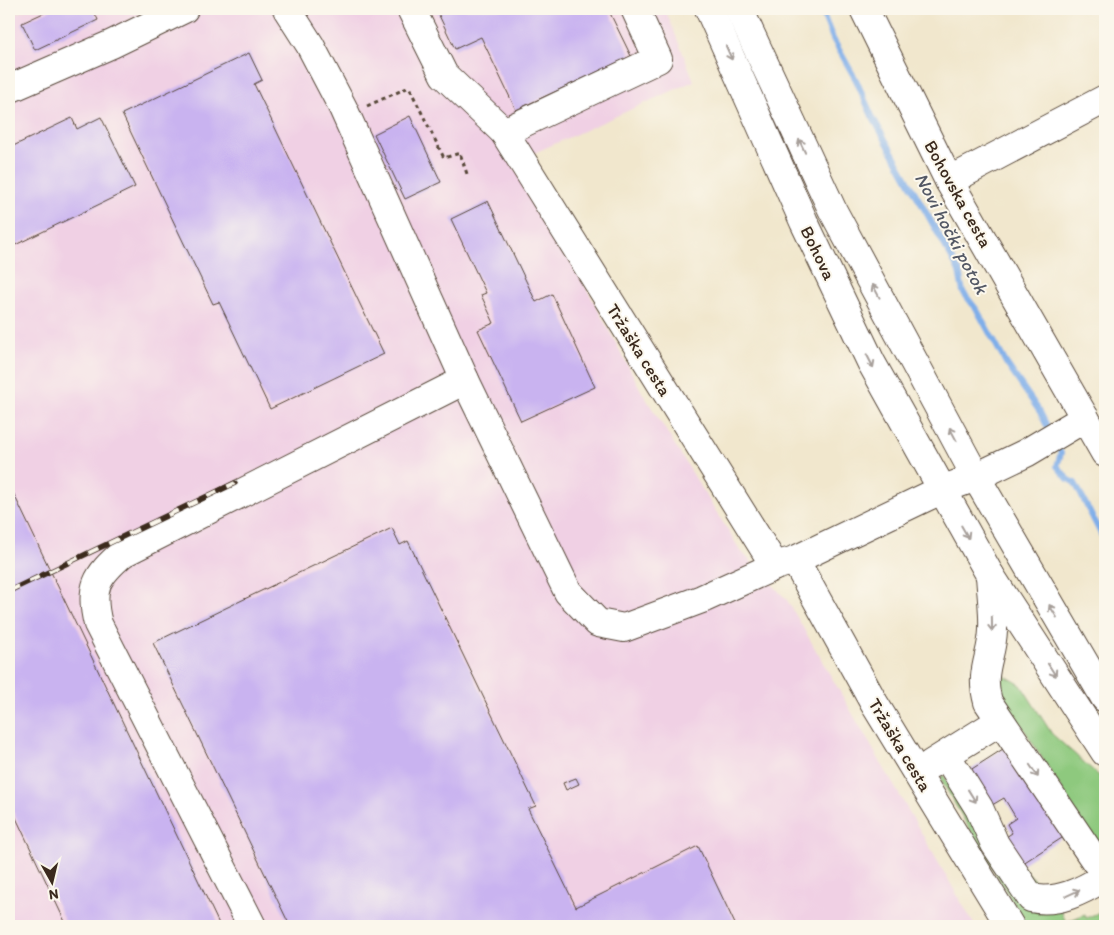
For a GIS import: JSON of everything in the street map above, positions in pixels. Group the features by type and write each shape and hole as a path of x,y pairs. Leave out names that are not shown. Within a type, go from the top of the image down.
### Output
{"street":[{"path":"9,89 112,44 184,9"},
{"path":"287,9 310,45 346,115 466,380 568,592 598,623 624,628 702,600 941,490 976,477 1026,453 1079,423"},
{"name":"Tržaška cesta","path":"411,9 444,75 504,132 874,702 1010,926"},
{"path":"504,132 658,59 634,9"},
{"name":"Bohova","path":"709,9 804,222 871,362 941,490"},
{"name":"Bohova","path":"739,9 832,210 976,477"},
{"name":"Bohovska cesta","path":"864,9 949,181 1079,423 1105,453"},
{"path":"949,181 1105,99"},
{"path":"252,926 98,624 92,602 99,577 123,553 466,380"},
{"path":"976,477 1105,698"},
{"path":"941,490 990,575 1105,752"},
{"path":"990,575 993,631 984,669 984,687 988,702 1096,862 1105,865"},
{"path":"917,773 1000,721"},
{"path":"946,755 979,808 995,844 1031,898 1044,901 1058,900 1105,877"}],"path":[{"path":"346,115 409,87 444,158 460,153 467,174"}],"shaded area":[{"path":"29,9 665,9 694,81 512,163 581,278 642,392 740,550 787,600 975,926 9,926 9,16"}],"green space":[{"path":"1002,674 1021,685 1052,734 1105,781 1105,850 1087,830 1007,702 1001,687"},
{"path":"942,774 1060,909 1066,922 1085,914 1086,918 1105,910 1105,926 1026,926 941,780"}],"building":[{"path":"52,9 93,9 98,20 35,50 22,23"},
{"path":"436,9 608,9 631,56 516,110 481,37 455,49"},
{"path":"249,53 262,80 254,84 384,354 270,409 219,302 213,304 122,114"},
{"path":"410,116 441,182 405,199 374,134"},
{"path":"101,117 135,187 9,248 9,148 72,118 77,129"},
{"path":"488,201 536,302 552,294 595,387 521,421 478,330 494,323 481,295 486,293 451,219"},
{"path":"9,484 220,926 67,926 9,803"},
{"path":"392,528 400,545 408,541 536,806 528,809 576,907 698,846 736,926 290,926 153,643"},
{"path":"1017,740 1065,836 1017,867 1000,841 1012,833 1007,824 1016,818 1004,798 987,808 964,774"},
{"path":"576,778 579,784 566,790 563,783"}],"waterway":[{"name":"Novi hočki potok","path":"821,9 833,39 856,80 872,116 959,271 963,292 977,310 1006,363 1040,412 1050,432"},
{"name":"Novi hočki potok","path":"1056,443 1061,453 1057,466 1068,479 1075,483 1105,542"}],"railway":[{"path":"9,591 235,483"}]}
